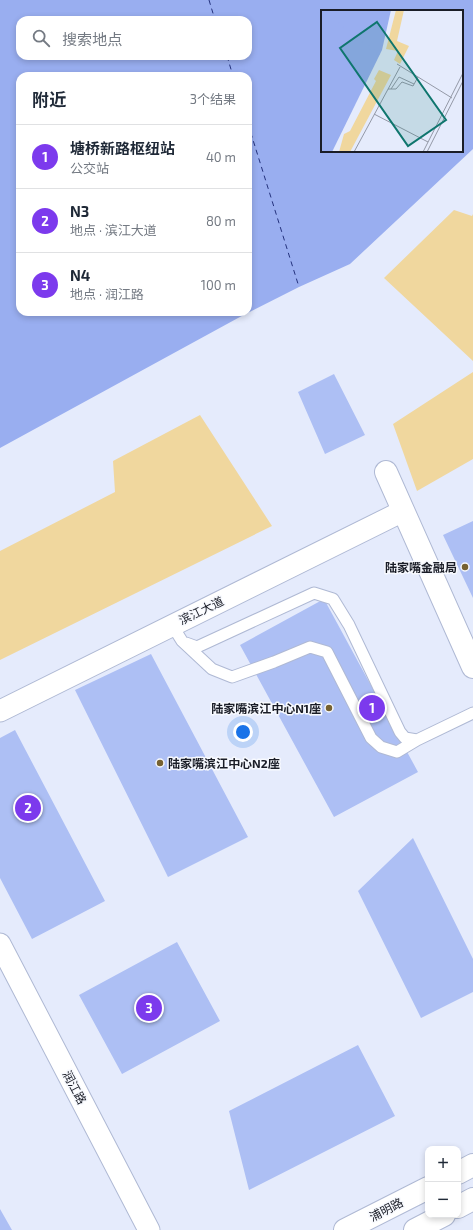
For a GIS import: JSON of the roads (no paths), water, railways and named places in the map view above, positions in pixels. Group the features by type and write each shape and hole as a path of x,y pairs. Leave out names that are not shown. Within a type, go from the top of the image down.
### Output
{"street":[{"path":"386,472 473,667"},
{"name":"滨江大道","path":"0,711 177,633 403,511"},
{"name":"润江路","path":"0,944 149,1230"},
{"path":"461,1172 473,1166"},
{"name":"浦明路","path":"345,1230 425,1190"},
{"path":"461,1205 473,1199"},
{"path":"416,1230 438,1218"}],"lane":[{"path":"177,633 198,647 314,593 333,599 349,625 400,732 404,738 417,740"},
{"path":"177,633 212,669 232,677 310,647 327,652 371,738 381,747 397,752 417,740 473,712"}],"water":[{"path":"0,0 473,0 473,149 350,264 299,287 252,311 252,72 16,72 16,316 242,316 0,448"}],"place":[{"name":"陆家嘴金融局","path":"465,567"},
{"name":"陆家嘴滨江中心N1座","path":"329,708"},
{"name":"塘桥新路枢纽站","path":"372,708"},
{"name":"陆家嘴滨江中心N2座","path":"160,763"},
{"name":"N3","path":"28,808"},
{"name":"N4","path":"149,1008"}]}
